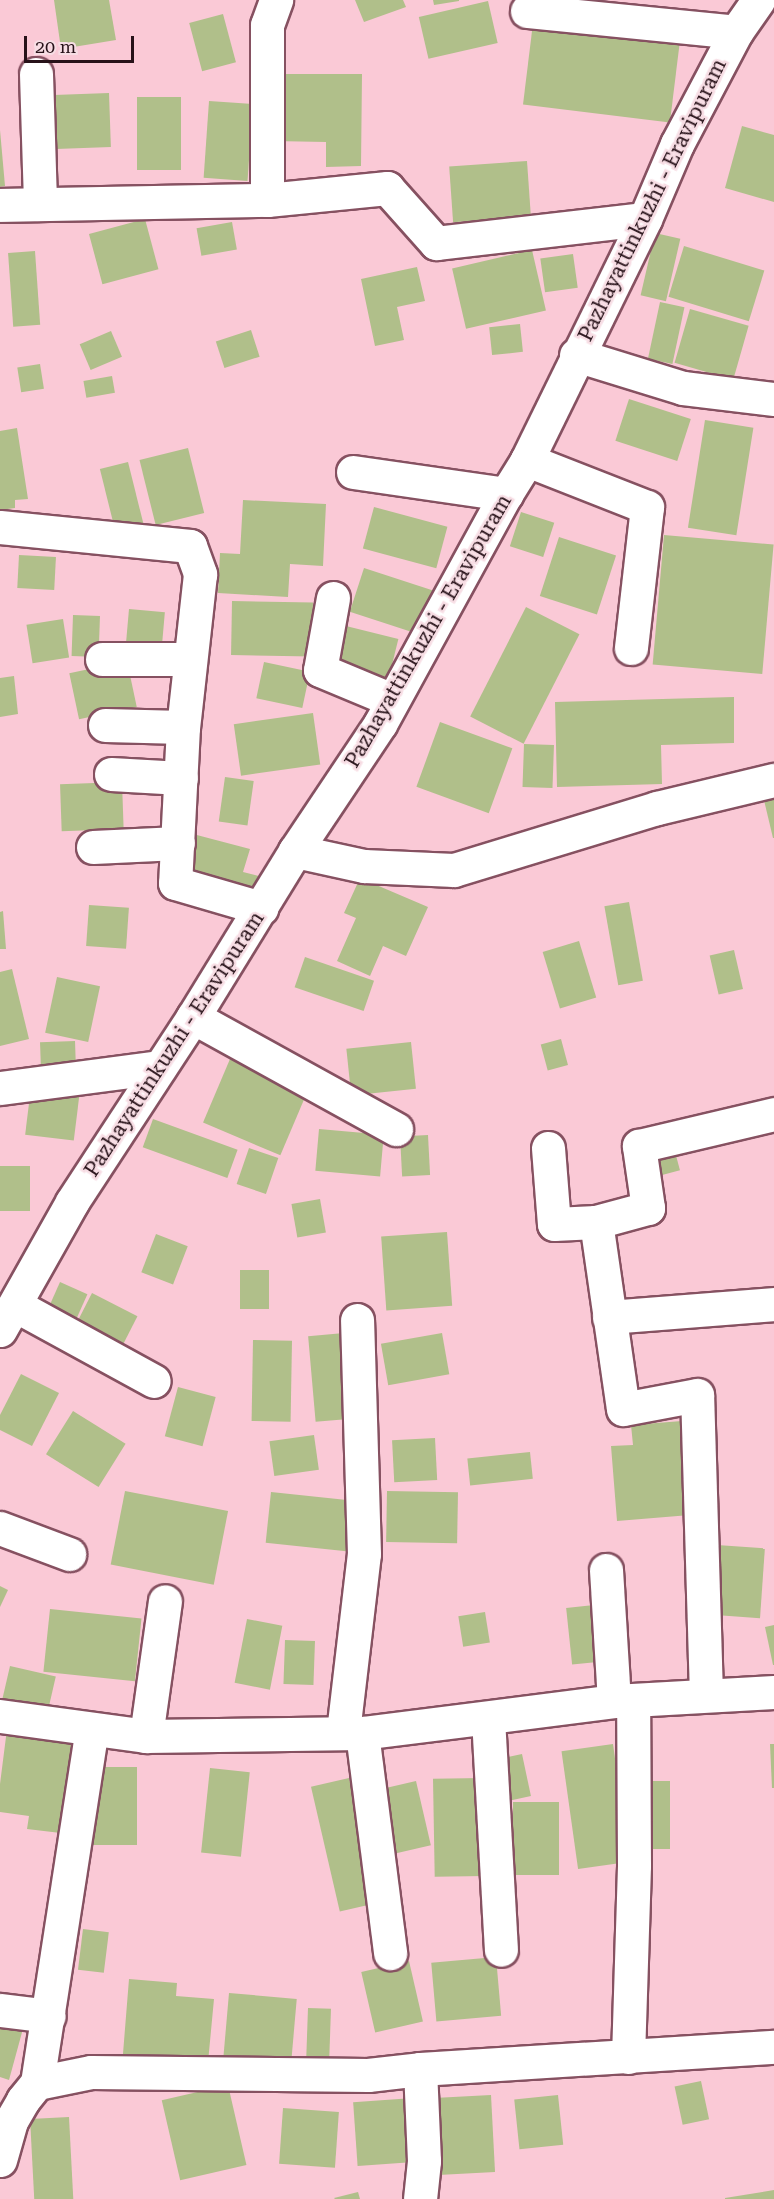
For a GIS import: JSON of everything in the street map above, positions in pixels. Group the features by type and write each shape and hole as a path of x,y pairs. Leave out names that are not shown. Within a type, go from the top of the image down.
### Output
{"street":[{"path":"267,200 267,25 276,0"},
{"name":"Pazhayattinkuzhi - Eravipuram","path":"7,1318 72,1202 193,1017 295,850 380,724 506,494 527,460 576,355 645,219 677,144 736,32 758,0"},
{"path":"527,11 736,32"},
{"path":"36,74 39,204"},
{"path":"0,205 267,200 387,188 436,243 645,219"},
{"path":"576,355 683,388 774,399"},
{"path":"527,460 647,507 631,648"},
{"path":"353,472 506,494"},
{"path":"0,527 190,546 200,574 183,727 175,883 261,908"},
{"path":"333,598 320,670 392,700"},
{"path":"102,659 190,659"},
{"path":"105,725 183,727"},
{"path":"111,774 181,778"},
{"path":"295,850 363,866 454,870 657,808 774,780"},
{"path":"93,847 178,843"},
{"path":"193,1017 396,1129"},
{"path":"0,1088 160,1067"},
{"path":"548,1148 554,1224 596,1222 648,1208 639,1146 774,1114"},
{"path":"596,1222 623,1409 697,1395 706,1695"},
{"path":"609,1317 774,1304"},
{"path":"7,1318 154,1381"},
{"path":"357,1320 364,1554 353,1732 390,1953"},
{"path":"0,1528 69,1554"},
{"path":"606,1570 623,1701 634,1865 628,2057"},
{"path":"146,1736 165,1601"},
{"path":"0,1716 146,1736 353,1732 623,1701 774,1692"},
{"path":"488,1718 501,1950"},
{"path":"0,2160 6,2120 38,2083 92,1729"},
{"path":"0,2010 49,2016"},
{"path":"38,2083 91,2072 368,2075 420,2069 774,2047"},
{"path":"420,2069 423,2161 420,2199"}],"building":[{"path":"54,0 109,0 116,40 61,49"},
{"path":"355,0 403,0 406,7 364,22"},
{"path":"433,0 459,0 459,1 434,5"},
{"path":"488,1 498,43 428,59 419,17"},
{"path":"223,14 236,62 202,71 189,23"},
{"path":"533,23 680,41 670,122 523,104"},
{"path":"274,74 362,74 361,166 326,167 326,142 273,141"},
{"path":"109,93 111,147 56,149 54,95"},
{"path":"137,97 181,97 181,170 137,170"},
{"path":"209,101 253,104 248,181 204,178"},
{"path":"742,126 774,135 774,202 725,188"},
{"path":"0,130 5,186 0,187"},
{"path":"527,161 531,217 453,222 449,166"},
{"path":"145,219 158,269 102,284 89,234"},
{"path":"232,222 237,250 201,256 197,228"},
{"path":"655,233 680,239 666,301 641,295"},
{"path":"684,246 764,271 749,321 669,297"},
{"path":"532,250 546,310 466,329 452,268"},
{"path":"35,251 40,325 13,327 8,253"},
{"path":"573,254 578,288 545,292 540,259"},
{"path":"417,267 425,301 397,307 404,340 375,346 361,279"},
{"path":"660,302 684,307 672,364 648,359"},
{"path":"690,309 749,326 733,380 675,363"},
{"path":"520,324 523,352 492,355 489,327"},
{"path":"251,330 260,357 224,368 216,341"},
{"path":"111,331 122,357 91,370 80,344"},
{"path":"40,364 44,389 21,392 17,368"},
{"path":"112,376 115,393 86,398 83,381"},
{"path":"629,399 691,419 677,461 615,441"},
{"path":"705,420 753,428 736,535 688,528"},
{"path":"17,428 28,499 15,500 15,508 0,510 0,431"},
{"path":"188,448 204,513 156,525 139,460"},
{"path":"128,462 144,525 116,532 100,469"},
{"path":"243,500 326,504 323,566 290,564 288,597 218,593 220,553 240,554"},
{"path":"374,507 447,527 436,568 363,549"},
{"path":"521,512 554,523 543,557 510,546"},
{"path":"664,535 774,545 762,674 653,665"},
{"path":"559,537 616,556 597,615 540,596"},
{"path":"19,555 56,557 54,590 17,588"},
{"path":"364,568 435,591 421,635 350,612"},
{"path":"232,601 313,602 312,656 231,655"},
{"path":"526,607 579,634 524,744 470,717"},
{"path":"129,609 165,612 161,652 126,649"},
{"path":"73,615 100,616 99,657 72,656"},
{"path":"63,619 69,658 33,663 26,625"},
{"path":"346,626 398,639 388,682 335,669"},
{"path":"127,661 137,707 79,719 69,673"},
{"path":"264,662 310,672 302,708 256,698"},
{"path":"14,676 18,714 0,717 0,678"},
{"path":"734,697 734,743 661,745 662,784 557,787 555,702"},
{"path":"313,713 320,764 241,776 234,724"},
{"path":"440,722 512,748 489,813 416,787"},
{"path":"524,744 554,745 552,788 522,787"},
{"path":"225,777 254,781 247,826 219,822"},
{"path":"122,782 124,829 62,831 60,784"},
{"path":"774,793 774,838 773,838 763,796"},
{"path":"193,834 250,849 243,872 270,879 264,901 182,878"},
{"path":"360,878 428,907 406,956 383,946 370,976 337,961 356,918 344,913"},
{"path":"629,902 643,981 618,985 604,906"},
{"path":"89,905 129,908 126,949 86,946"},
{"path":"3,911 6,949 0,949 0,912"},
{"path":"579,941 596,997 560,1009 543,952"},
{"path":"734,950 743,989 719,995 710,956"},
{"path":"305,957 374,981 364,1011 295,987"},
{"path":"12,969 29,1039 0,1046 0,972"},
{"path":"57,977 100,986 88,1042 45,1033"},
{"path":"561,1039 568,1065 548,1071 541,1044"},
{"path":"75,1041 76,1068 41,1069 40,1042"},
{"path":"411,1042 416,1089 351,1096 346,1049"},
{"path":"230,1059 307,1092 280,1155 203,1123"},
{"path":"31,1087 80,1093 74,1141 25,1135"},
{"path":"153,1119 238,1150 227,1178 143,1147"},
{"path":"319,1129 384,1135 380,1177 315,1171"},
{"path":"428,1135 430,1175 402,1176 400,1136"},
{"path":"249,1148 278,1158 266,1194 237,1184"},
{"path":"674,1148 680,1170 649,1178 643,1156"},
{"path":"0,1166 30,1166 30,1211 0,1211"},
{"path":"320,1199 326,1232 297,1238 291,1204"},
{"path":"447,1232 452,1306 386,1310 381,1237"},
{"path":"156,1234 188,1246 173,1284 141,1272"},
{"path":"240,1270 269,1270 269,1309 240,1309"},
{"path":"60,1282 87,1294 74,1324 47,1312"},
{"path":"92,1293 137,1316 121,1348 76,1325"},
{"path":"344,1333 351,1419 316,1422 308,1336"},
{"path":"442,1333 449,1374 388,1385 381,1344"},
{"path":"253,1340 292,1341 291,1422 252,1421"},
{"path":"21,1374 59,1393 32,1446 0,1430 0,1415"},
{"path":"178,1387 216,1397 202,1446 165,1436"},
{"path":"73,1411 126,1444 99,1487 46,1454"},
{"path":"682,1421 690,1515 617,1521 611,1446 633,1445 631,1425"},
{"path":"314,1435 319,1470 274,1476 269,1441"},
{"path":"435,1438 437,1480 394,1482 392,1440"},
{"path":"530,1452 533,1479 470,1485 467,1459"},
{"path":"125,1491 228,1511 214,1585 111,1565"},
{"path":"387,1491 458,1492 457,1543 386,1542"},
{"path":"271,1492 352,1500 346,1551 266,1543"},
{"path":"717,1545 765,1548 760,1618 712,1615"},
{"path":"0,1586 8,1590 0,1607"},
{"path":"594,1605 600,1662 572,1665 566,1608"},
{"path":"50,1609 141,1619 135,1681 43,1672"},
{"path":"485,1612 490,1643 463,1647 458,1616"},
{"path":"247,1619 282,1626 270,1690 235,1683"},
{"path":"774,1625 774,1665 773,1665 765,1627"},
{"path":"285,1640 315,1641 313,1685 283,1684"},
{"path":"10,1666 56,1677 46,1720 0,1710"},
{"path":"7,1729 81,1738 69,1834 27,1829 29,1816 0,1812 0,1784"},
{"path":"613,1744 630,1862 578,1869 562,1751"},
{"path":"770,1744 774,1744 774,1788 772,1788"},
{"path":"522,1754 531,1796 507,1801 499,1759"},
{"path":"93,1767 137,1767 137,1845 93,1845"},
{"path":"210,1768 250,1772 241,1857 201,1853"},
{"path":"349,1778 378,1903 340,1911 311,1787"},
{"path":"483,1778 485,1876 435,1877 433,1779"},
{"path":"416,1781 431,1845 391,1855 376,1790"},
{"path":"643,1781 670,1781 670,1849 643,1849"},
{"path":"513,1802 559,1802 559,1875 513,1875"},
{"path":"83,1929 109,1932 104,1973 78,1970"},
{"path":"496,1957 501,2016 436,2021 431,1963"},
{"path":"409,1961 423,2021 375,2032 361,1972"},
{"path":"129,1979 177,1983 176,1996 214,1999 207,2073 122,2066"},
{"path":"229,1993 297,1999 290,2074 222,2068"},
{"path":"308,2008 331,2009 329,2065 306,2064"},
{"path":"0,2018 24,2025 9,2080 0,2077"},
{"path":"701,2081 709,2119 683,2125 675,2087"},
{"path":"228,2085 246,2165 180,2180 162,2100"},
{"path":"491,2095 495,2172 438,2175 434,2098"},
{"path":"558,2095 563,2145 519,2149 514,2100"},
{"path":"413,2098 417,2162 358,2166 353,2102"},
{"path":"283,2108 339,2112 335,2168 279,2164"},
{"path":"69,2117 73,2199 34,2199 30,2119"},
{"path":"774,2190 774,2199 725,2199 725,2198"},
{"path":"358,2192 360,2199 334,2198"}]}
